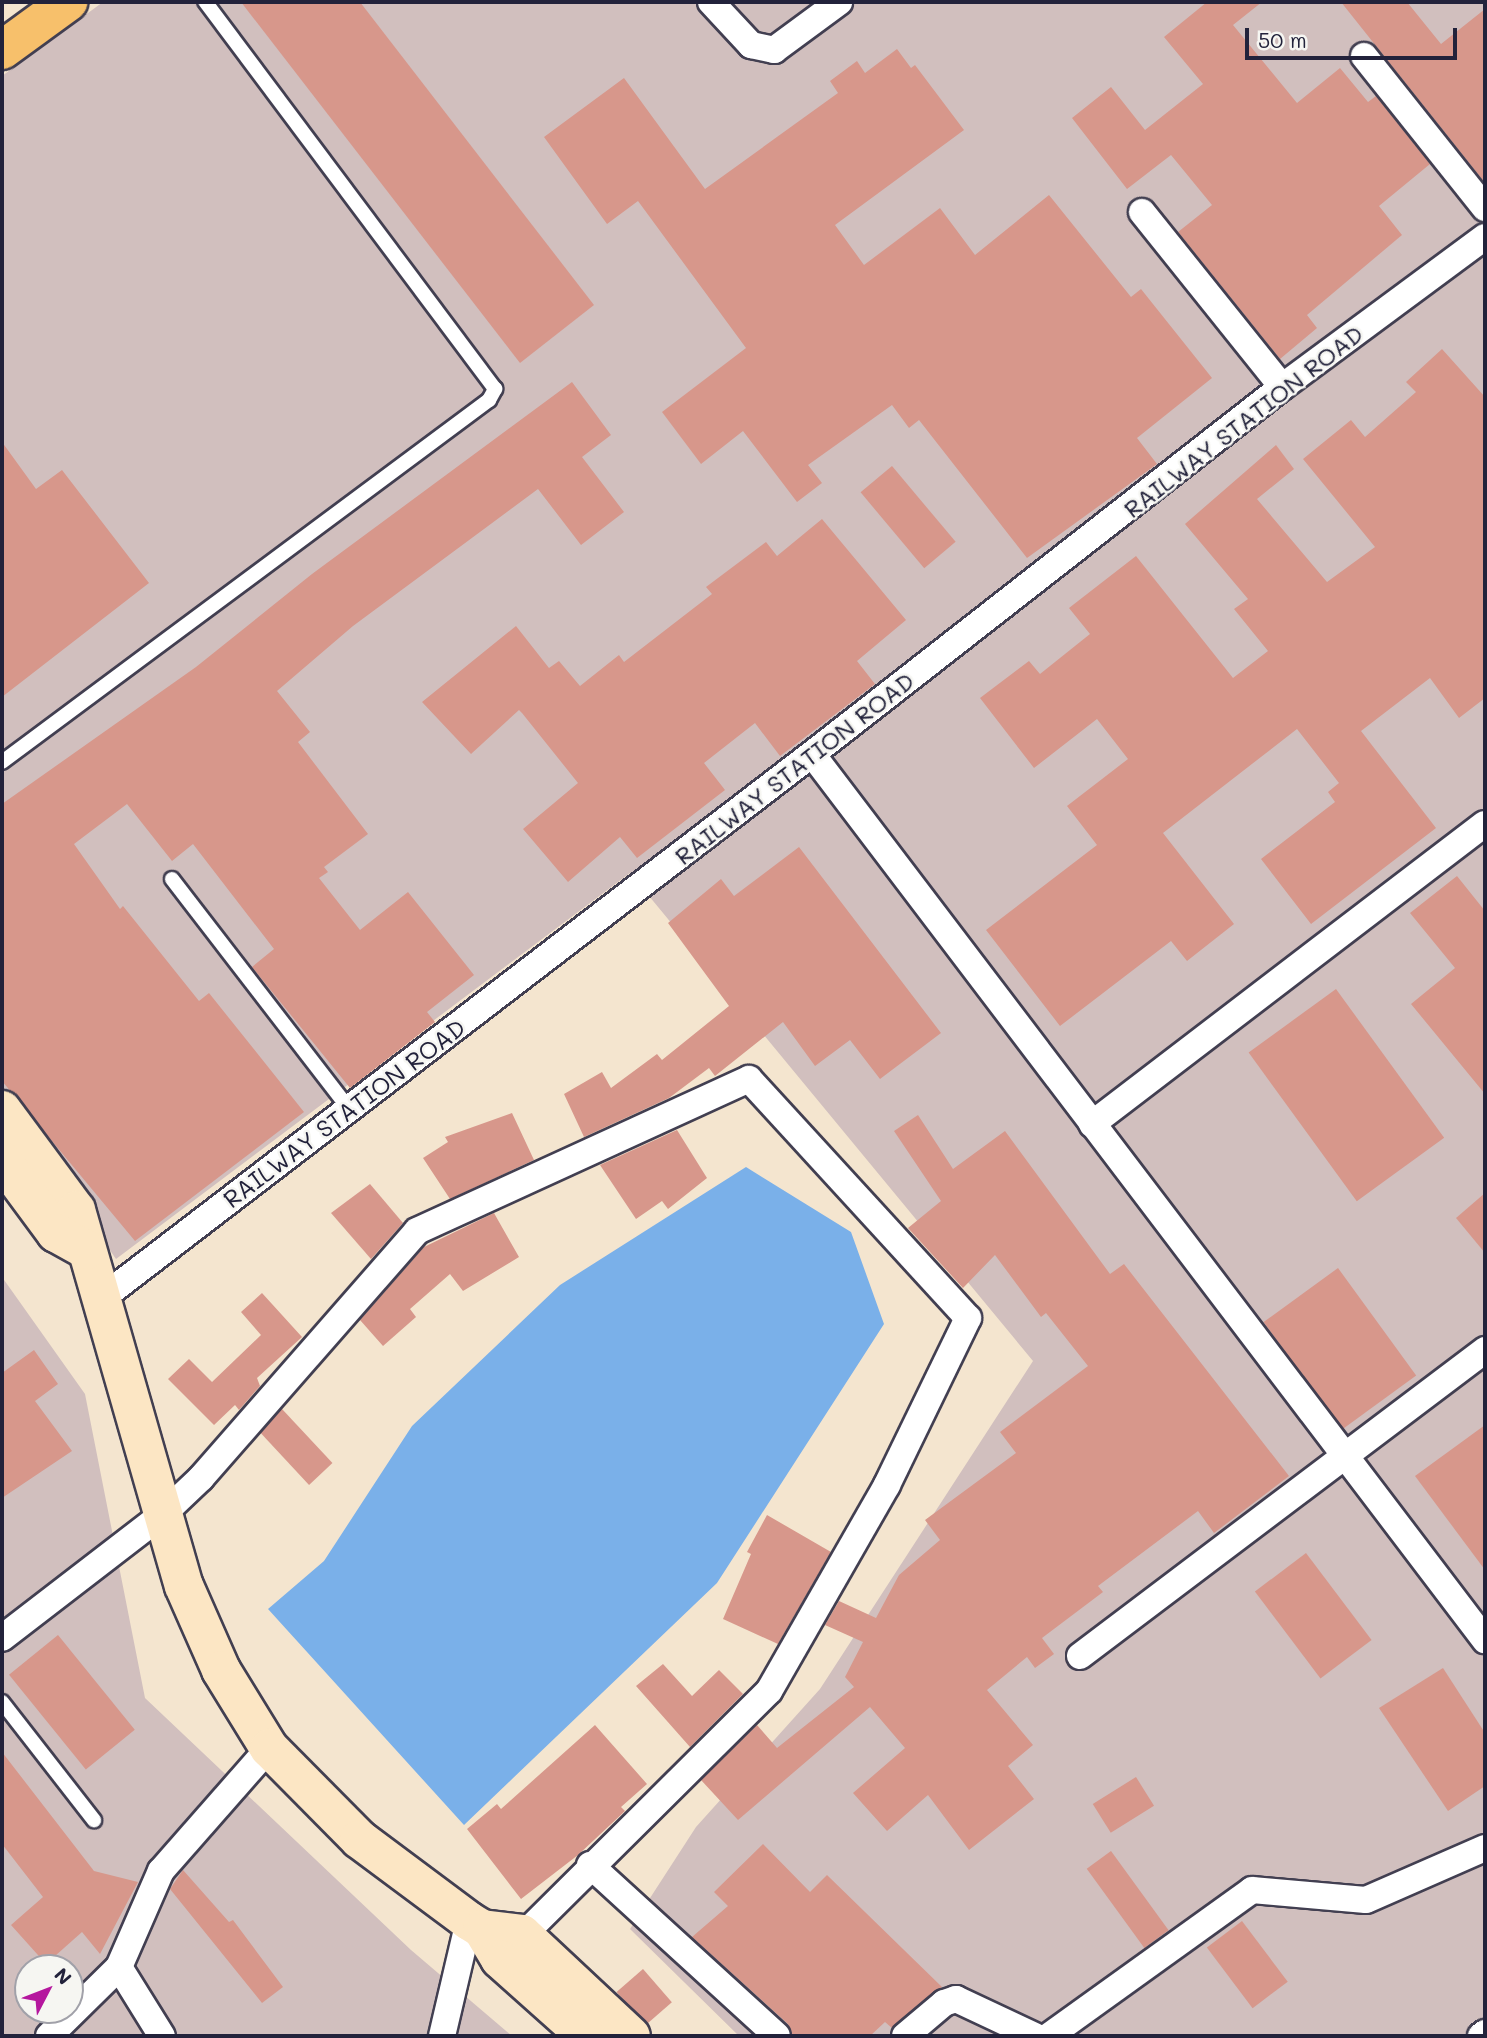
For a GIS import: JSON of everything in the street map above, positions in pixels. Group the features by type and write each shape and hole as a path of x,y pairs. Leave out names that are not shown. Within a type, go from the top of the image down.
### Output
{"highway":[{"path":"2,50 68,2"}],"main road":[{"path":"2,1111 76,1210 184,1586 221,1670 269,1748 359,1839 631,2036"},
{"path":"2,1160 56,1233 87,1250"},
{"path":"493,1936 586,2036"}],"street":[{"path":"711,2 751,45 774,50 839,2"},
{"path":"1364,56 1485,208"},
{"path":"1142,212 1282,387"},
{"name":"RAILWAY STATION ROAD","path":"102,1298 812,754 1282,387 1485,237"},
{"path":"812,754 1485,1640"},
{"path":"1091,1124 1485,824"},
{"path":"2,1638 162,1515 201,1478 417,1231 750,1079 968,1318 887,1485 769,1691 590,1865 493,1936 442,2036"},
{"path":"1080,1656 1485,1350"},
{"path":"49,2036 119,1967 161,1871 269,1748"},
{"path":"1049,2036 1252,1890 1366,1900 1485,1848"},
{"path":"590,1865 777,2036"},
{"path":"119,1967 162,2036"},
{"path":"905,2036 944,2003 957,1999 1035,2036"},
{"path":"1481,2036 1485,2033"}],"lane":[{"path":"2,762 489,400 495,389 205,2"},
{"path":"172,879 349,1109"},
{"path":"2,1702 94,1820"}],"shaded area":[{"path":"103,2 1485,2 1485,2036 739,2036 630,1929 696,1827 820,1689 1033,1361 630,873 116,1259 2,1093 2,76"},
{"path":"2,1277 85,1394 145,1698 411,1950 512,2036 2,2036"}],"water":[{"path":"746,1167 851,1232 884,1324 717,1583 464,1825 268,1609 324,1561 412,1426 560,1285"}],"building":[{"path":"241,2 360,2 594,305 520,363"},
{"path":"1207,2 1262,2 1233,25 1297,103 1340,68 1368,102 1376,96 1430,164 1379,206 1402,235 1307,315 1317,328 1280,359 1178,232 1212,205 1171,155 1127,189 1072,118 1111,87 1145,130 1203,84 1164,37"},
{"path":"1341,2 1407,2 1441,44 1485,9 1485,183"},
{"path":"897,49 911,68 915,65 964,130 835,225 864,265 940,208 975,255 1049,195 1131,297 1141,289 1212,378 1137,438 1157,464 1027,558 919,420 909,428 892,405 808,465 822,483 797,502 743,431 701,464 662,412 746,348 638,201 607,224 544,137 624,78 705,189 838,93 830,81 857,61 865,73"},
{"path":"1442,349 1485,397 1485,698 1459,718 1430,678 1361,731 1436,828 1311,924 1261,859 1335,802 1328,792 1339,783 1297,729 1163,833 1234,924 1187,961 1171,941 1060,1026 986,930 1097,845 1067,806 1128,759 1097,719 1034,768 980,698 1029,661 1040,674 1090,634 1069,608 1136,556 1233,678 1268,651 1234,609 1248,599 1185,524 1276,445 1294,469 1257,499 1327,582 1375,547 1303,459 1351,420 1365,437 1416,392 1406,382"},
{"path":"572,382 611,435 582,457 624,512 581,545 538,489 353,626 277,691 310,732 298,742 368,834 324,867 328,872 319,878 360,930 408,892 474,975 427,1012 435,1022 350,1088 252,967 274,949 193,844 172,861 127,804 74,844 120,909 123,906 199,1001 209,993 304,1112 135,1241 2,1081 2,804 196,667 312,574"},
{"path":"2,442 36,489 62,470 149,583 2,697"},
{"path":"892,466 956,542 924,568 861,492"},
{"path":"822,519 906,620 857,661 875,684 780,756 755,723 704,763 725,790 637,858 620,837 568,882 523,829 578,783 522,713 519,710 471,754 422,702 516,626 549,668 559,661 580,686 619,655 624,662 712,594 706,587 766,542 777,556"},
{"path":"799,847 941,1033 880,1079 850,1040 815,1066 783,1022 715,1076 709,1068 669,1098 584,1137 564,1094 602,1072 611,1088 657,1054 662,1060 729,1006 668,923 721,879 734,896"},
{"path":"1457,876 1485,911 1485,1094 1411,1004 1455,968 1410,913"},
{"path":"1336,989 1444,1138 1357,1201 1249,1052"},
{"path":"512,1113 534,1160 450,1199 423,1158 448,1142 445,1137"},
{"path":"918,1115 953,1169 1005,1131 1110,1274 1124,1264 1289,1476 1214,1533 1198,1511 1098,1586 1103,1592 1042,1638 1054,1654 1035,1668 1027,1657 987,1690 1033,1745 1008,1766 1034,1799 969,1850 928,1795 887,1831 853,1793 905,1748 870,1707 738,1820 701,1780 757,1725 777,1748 854,1687 845,1677 863,1642 825,1625 839,1601 876,1618 899,1575 940,1540 925,1520 1016,1453 1000,1432 1088,1366 1046,1313 1041,1317 995,1255 963,1288 908,1228 941,1201 894,1131"},
{"path":"677,1130 707,1178 668,1209 662,1201 636,1219 600,1165"},
{"path":"370,1184 403,1223 371,1259 331,1213"},
{"path":"1485,1193 1485,1253 1456,1218"},
{"path":"494,1213 519,1257 463,1291 450,1274 410,1309 416,1317 383,1346 360,1320 424,1247"},
{"path":"1338,1268 1416,1376 1342,1430 1264,1322"},
{"path":"262,1293 302,1337 257,1378 260,1386 239,1410 235,1405 214,1425 168,1379 189,1359 212,1382 261,1335 241,1312"},
{"path":"34,1350 58,1384 35,1401 72,1451 2,1498 2,1373"},
{"path":"282,1409 332,1463 309,1485 259,1431"},
{"path":"1485,1425 1485,1570 1415,1476"},
{"path":"767,1515 831,1552 778,1644 723,1619 751,1554 747,1552"},
{"path":"1306,1553 1372,1640 1320,1679 1255,1592"},
{"path":"58,1635 135,1730 86,1769 9,1675"},
{"path":"663,1664 692,1696 719,1670 743,1694 690,1747 636,1686"},
{"path":"1443,1668 1485,1733 1485,1786 1448,1811 1379,1708"},
{"path":"595,1725 647,1784 621,1807 625,1811 578,1855 521,1899 467,1829 497,1804 501,1809"},
{"path":"2,1752 94,1871 138,1882 100,1954 82,1932 57,1954 37,1954 11,1925 43,1897 2,1844"},
{"path":"1136,1777 1154,1806 1111,1833 1093,1804"},
{"path":"763,1844 810,1892 827,1875 942,1987 892,2028 885,2022 870,2036 792,2036 788,2024 692,1937 728,1906 714,1892"},
{"path":"1111,1851 1169,1930 1144,1948 1087,1869"},
{"path":"183,1870 229,1922 233,1920 283,1987 262,2003 170,1889"},
{"path":"1242,1921 1288,1982 1253,2008 1207,1947"},
{"path":"643,1969 672,2002 645,2025 617,1992"}]}
